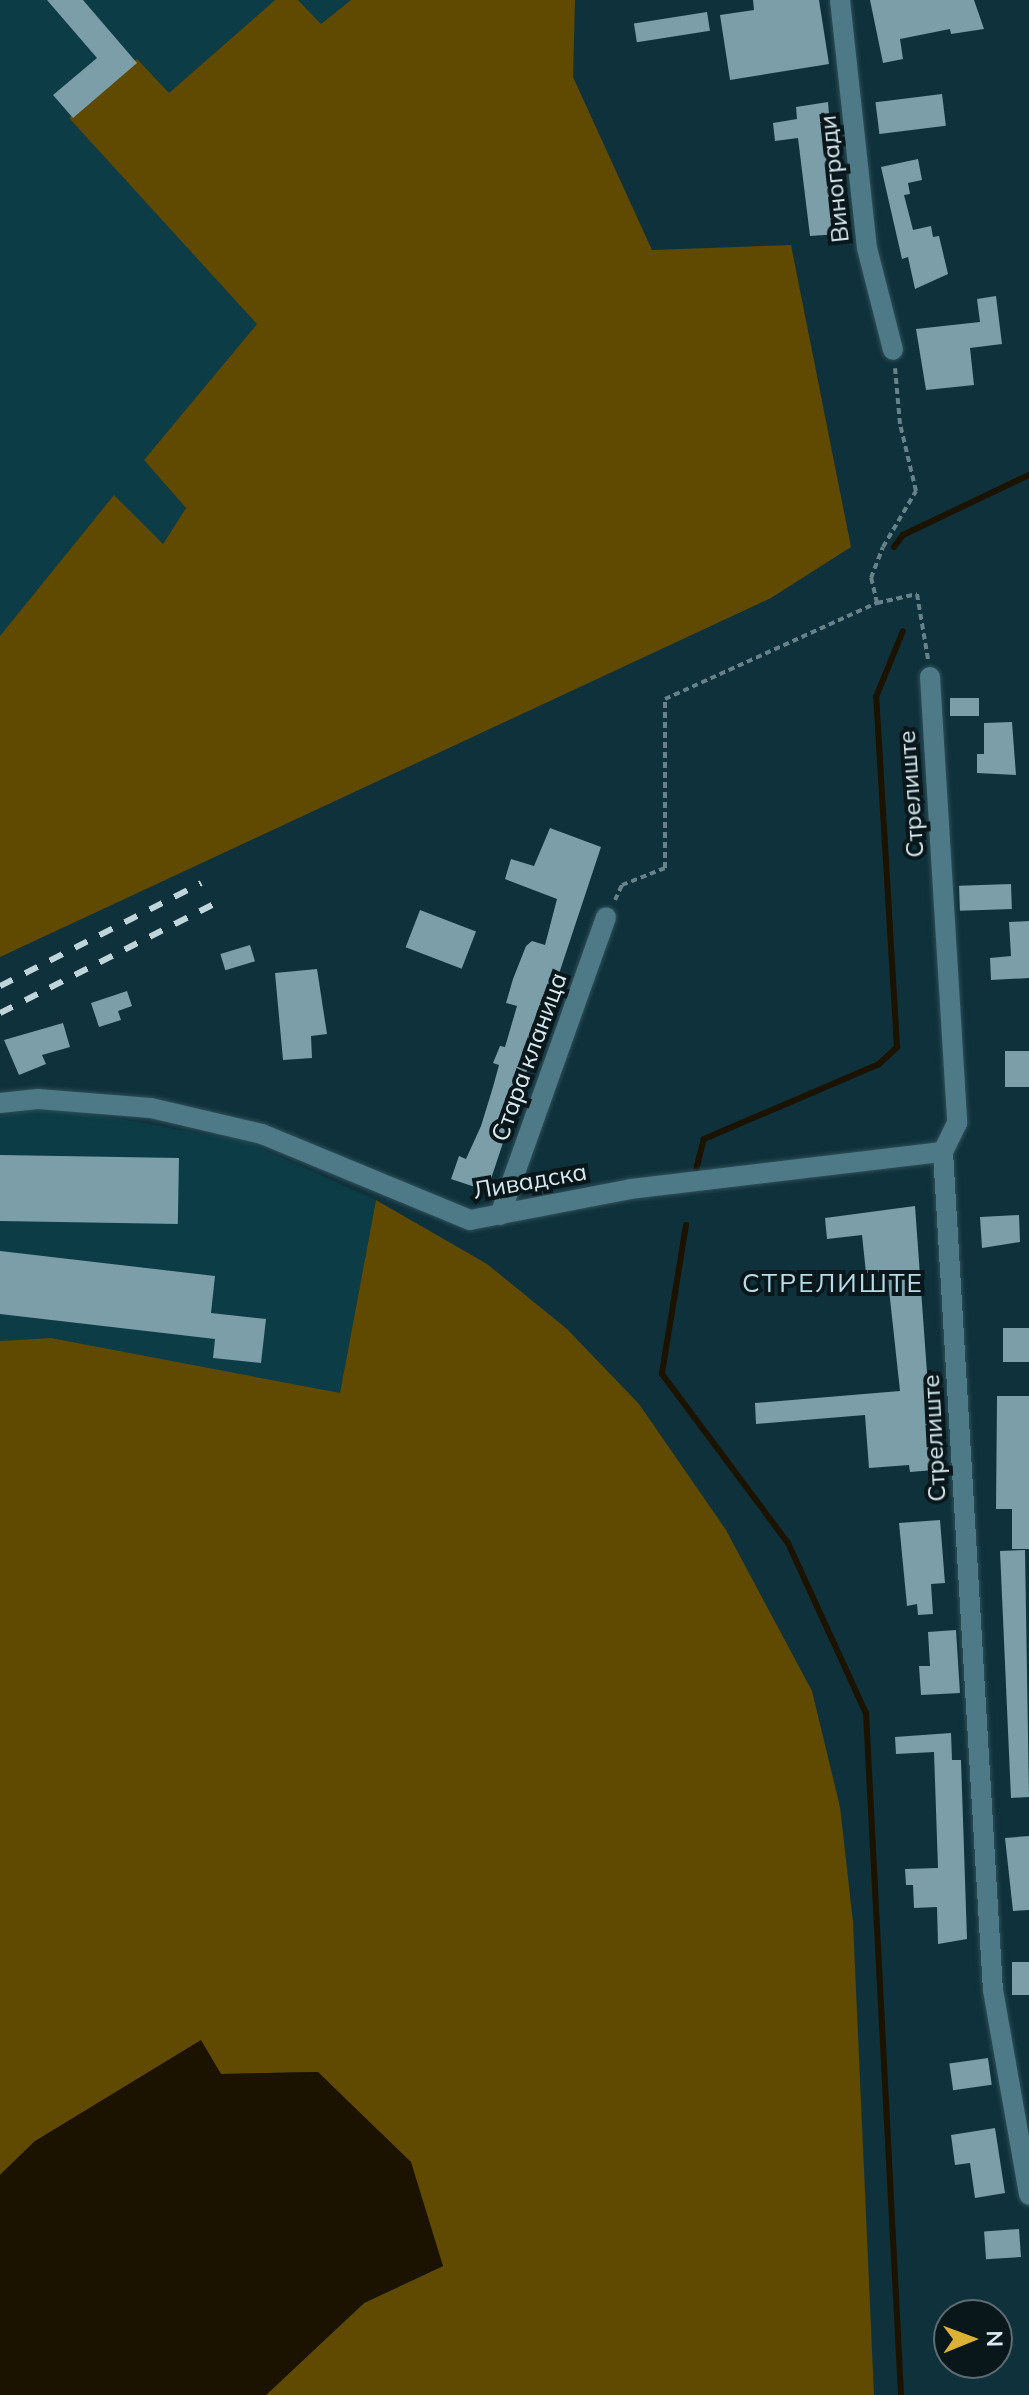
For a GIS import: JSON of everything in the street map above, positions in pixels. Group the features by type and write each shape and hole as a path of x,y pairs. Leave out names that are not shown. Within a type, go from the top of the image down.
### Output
{"street":[{"name":"Виногради","path":"840,0 867,248 893,350"},
{"name":"Стрелиште","path":"930,677 957,1123 943,1152 993,1990 1029,2195"},
{"name":"Стара кланица","path":"500,1215 606,917"},
{"name":"Ливадска","path":"0,1103 38,1099 151,1108 262,1134 470,1220 631,1189 943,1152"}],"path":[{"path":"877,603 871,578 883,547 916,491 900,424 893,350"},
{"path":"606,917 622,885 665,868 665,699 877,603 917,594 926,623 930,677"}],"shaded area":[{"path":"0,0 275,0 168,94 257,324 144,460 186,508 162,545 114,495 0,636"},
{"path":"275,0 298,0 321,24 351,0 575,0 573,77 652,250 791,245 851,547 771,598 0,957 0,636 114,495 163,544 186,508 144,460 257,324 69,118 137,59 169,93"},
{"path":"298,0 351,0 321,24"},
{"path":"43,1105 247,1142 376,1200 340,1394 51,1338 0,1341 0,1116"},
{"path":"376,1200 487,1264 567,1329 639,1404 726,1530 812,1691 840,1807 853,1922 874,2395 266,2395 364,2303 443,2266 318,2072 221,2074 35,2141 0,2175 0,1341 51,1338 340,1393"},
{"path":"201,2040 221,2074 318,2072 411,2162 443,2266 364,2303 266,2395 0,2395 0,2175 35,2141"}],"building":[{"path":"47,0 83,0 137,63 73,118 53,95 97,58"},
{"path":"753,0 819,0 829,64 730,80 720,15 754,10"},
{"path":"870,0 974,0 984,29 951,34 950,29 900,39 903,59 883,63"},
{"path":"707,12 710,31 637,42 634,24"},
{"path":"942,94 946,126 879,134 875,102"},
{"path":"828,102 839,234 810,236 798,138 775,141 773,123 797,119 796,107"},
{"path":"918,159 922,180 908,183 910,194 904,195 913,230 931,226 933,237 939,236 948,274 915,289 908,257 902,259 881,167"},
{"path":"996,296 1002,344 970,348 974,385 926,390 916,329 980,322 977,299"},
{"path":"950,698 979,698 979,716 950,716"},
{"path":"1012,722 1016,775 977,773 977,754 984,754 984,723"},
{"path":"550,828 601,847 487,1191 451,1179 459,1156 466,1159 481,1126 499,1065 493,1063 500,1046 505,1047 517,1006 506,1003 513,979 526,946 532,941 545,945 557,899 505,879 511,859 534,866"},
{"path":"1011,884 1012,909 960,911 959,886"},
{"path":"420,910 476,932 462,969 406,947"},
{"path":"1029,921 1029,978 991,980 990,958 1011,956 1009,922"},
{"path":"250,945 255,961 225,970 220,954"},
{"path":"317,969 327,1034 311,1036 312,1058 283,1060 275,973"},
{"path":"127,991 132,1006 118,1011 121,1020 99,1027 91,1003"},
{"path":"63,1023 70,1047 42,1055 46,1064 19,1075 4,1040"},
{"path":"1005,1051 1029,1051 1029,1087 1005,1087"},
{"path":"0,1155 179,1158 178,1224 0,1221"},
{"path":"915,1206 934,1470 910,1472 909,1465 869,1468 865,1415 756,1424 755,1403 900,1391 887,1271 866,1273 862,1235 827,1239 825,1218"},
{"path":"1019,1215 1020,1242 982,1248 980,1217"},
{"path":"0,1251 215,1276 211,1313 266,1319 261,1363 213,1358 215,1339 0,1314"},
{"path":"1003,1328 1029,1328 1029,1362 1003,1362"},
{"path":"997,1396 1029,1396 1029,1549 1012,1549 1012,1509 996,1509"},
{"path":"940,1520 945,1583 931,1584 933,1614 918,1615 917,1604 907,1606 899,1523"},
{"path":"1025,1550 1029,1797 1011,1798 1000,1551"},
{"path":"956,1630 960,1693 921,1695 919,1666 930,1666 928,1632"},
{"path":"951,1733 952,1760 961,1760 967,1939 938,1944 937,1907 914,1908 913,1885 906,1885 905,1869 938,1868 934,1752 896,1754 895,1737"},
{"path":"1029,1836 1029,1910 1013,1911 1005,1838"},
{"path":"1012,1962 1029,1962 1029,1995 1012,1995"},
{"path":"988,2058 992,2085 953,2090 949,2063"},
{"path":"995,2128 1005,2193 975,2198 970,2163 955,2165 951,2135"},
{"path":"1019,2229 1021,2257 986,2259 984,2231"}],"waterway":[{"path":"894,547 903,535 1029,475"},
{"path":"696,1170 704,1139 879,1064 897,1047 876,697 903,631"},
{"path":"686,1225 662,1374 788,1543 866,1713 901,2395"}],"railway":[{"path":"0,986 201,883"},
{"path":"0,1013 222,900"}],"district":[{"name":"СТРЕЛИШТЕ","path":"833,1283"}]}
